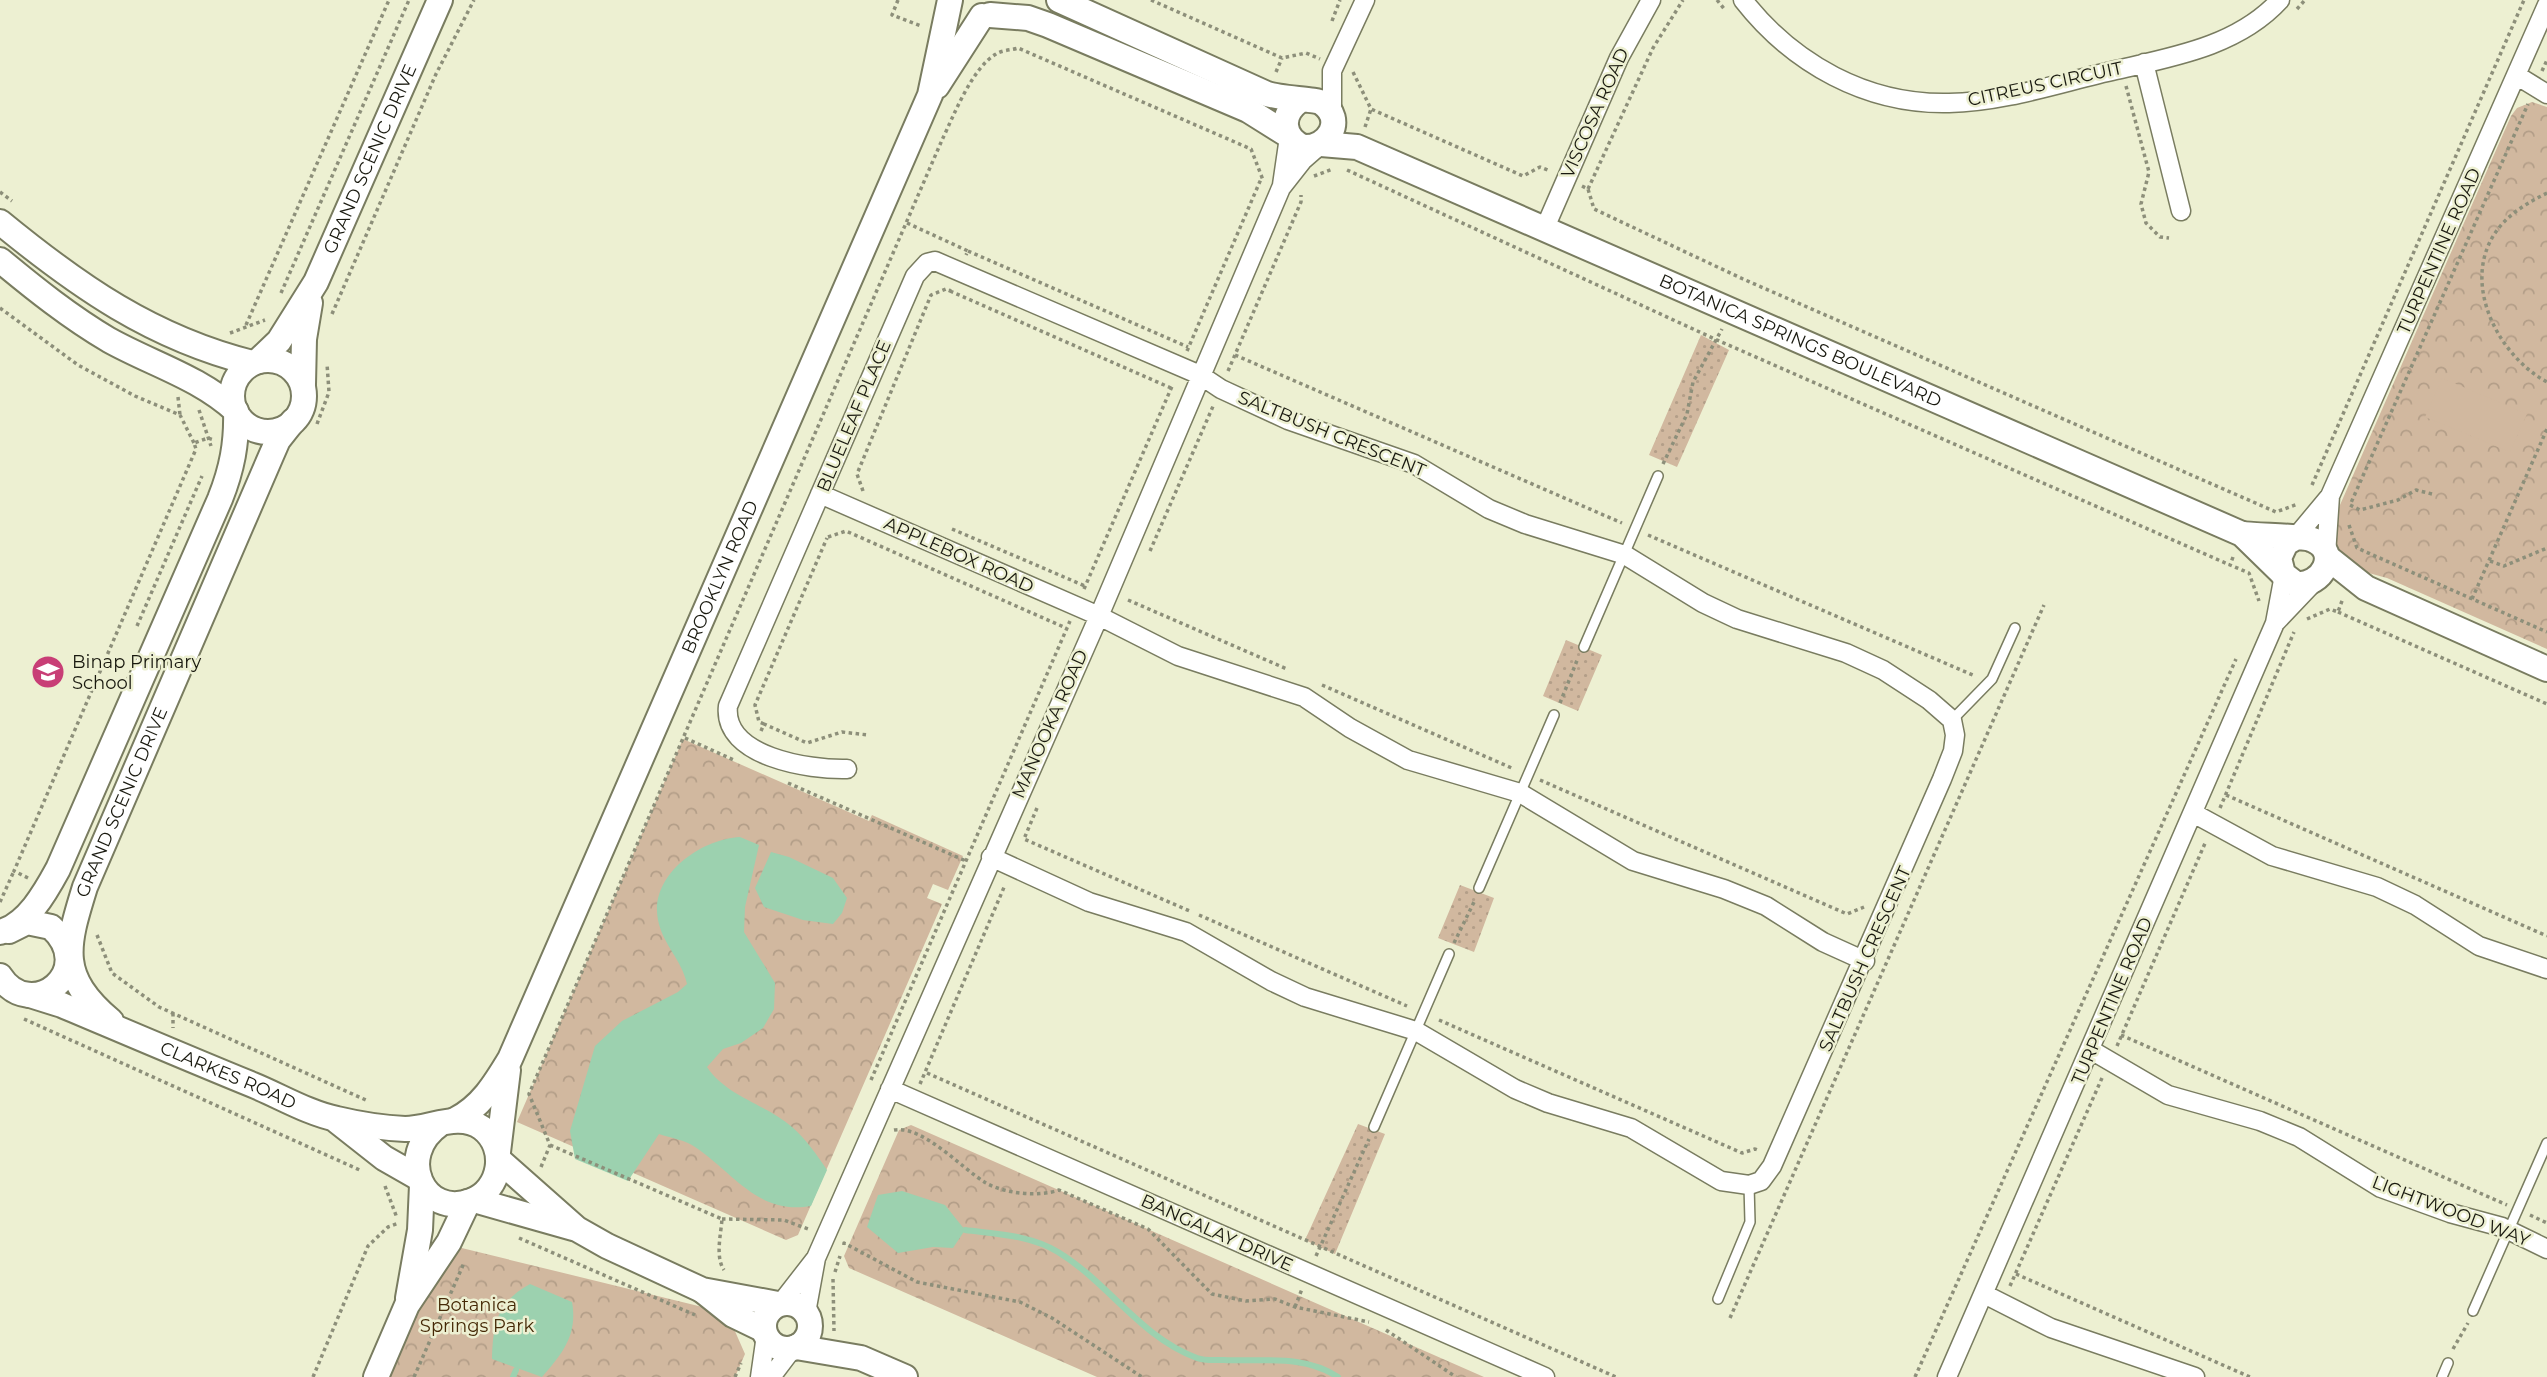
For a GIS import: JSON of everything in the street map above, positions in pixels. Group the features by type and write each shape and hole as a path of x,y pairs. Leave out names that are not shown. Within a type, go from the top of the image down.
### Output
{"street":[{"name":"GRAND SCENIC DRIVE","path":"5,928 34,884 215,512 231,470 224,450 236,411 232,392 235,381 279,341 316,282 422,34 440,0"},
{"name":"GRAND SCENIC DRIVE","path":"422,34 445,0"},
{"path":"951,0 964,12 994,10 1048,25 1248,110 1303,147 1320,145 1330,136 1334,68"},
{"name":"BROOKLYN ROAD","path":"447,1122 470,1113 491,1090 510,1059 930,95 951,0"},
{"path":"1059,0 1267,94 1323,104 1332,117"},
{"path":"1289,136 1285,121 1288,113 1334,68 1365,0"},
{"name":"VISCOSA ROAD","path":"1544,230 1619,58 1651,0"},
{"name":"CITREUS CIRCUIT","path":"1743,0 1764,27 1833,78 1875,94 1909,101 1950,103 1994,98 2212,44 2240,31 2280,0"},
{"name":"TURPENTINE ROAD","path":"2294,539 2330,496 2547,5"},
{"name":"BROOKLYN ROAD","path":"930,95 994,10"},
{"path":"2144,63 2181,211"},
{"path":"2516,75 2541,90"},
{"name":"BOTANICA SPRINGS BOULEVARD","path":"1332,117 1357,147"},
{"name":"MANOOKA ROAD","path":"780,1304 816,1258 1099,616 1281,188 1289,136"},
{"name":"MANOOKA ROAD","path":"1281,188 1303,160 1320,145"},
{"name":"BOTANICA SPRINGS BOULEVARD","path":"1320,145 1357,147 2242,534 2294,539"},
{"path":"0,222 94,295 148,326 211,353 255,362 276,360 288,365 303,384"},
{"path":"0,260 83,324 111,341 198,382 236,411 245,424 267,432 278,431 293,421"},
{"name":"BLUELEAF PLACE","path":"847,769 798,767 754,747 733,734 727,715 728,706 919,269 935,261 960,269 1200,375"},
{"name":"GRAND SCENIC DRIVE","path":"68,958 80,902 278,440 303,407 303,339 316,282"},
{"name":"SALTBUSH CRESCENT","path":"1200,375 1221,389 1287,420 1414,464 1489,509 1525,524 1625,555 1703,603 1737,620 1846,653 1883,670 1929,700 1952,720 1955,735 1953,751 1865,961 1775,1159 1761,1181 1749,1185"},
{"name":"APPLEBOX ROAD","path":"820,494 1099,616 1146,642 1216,671 1304,697 1350,728 1408,760 1520,793 1633,861 1724,889 1766,906 1823,942 1865,961"},
{"name":"TURPENTINE ROAD","path":"2326,556 2330,496"},
{"name":"BOTANICA SPRINGS BOULEVARD","path":"2242,534 2283,574"},
{"path":"2355,584 2296,584 2283,574 2279,558 2281,550 2294,539 2301,537 2317,541 2326,556 2355,584 2547,669"},
{"path":"2314,582 2324,573 2326,556"},
{"name":"TURPENTINE ROAD","path":"1947,1377 2275,624 2283,574"},
{"name":"TURPENTINE ROAD","path":"2275,624 2314,582"},
{"path":"2193,813 2273,856 2377,887 2415,905 2479,946 2547,969"},
{"path":"991,856 1089,902 1186,932 1271,981 1305,997 1416,1031 1515,1089 1548,1103 1631,1128 1721,1181 1749,1185"},
{"name":"CLARKES ROAD","path":"5,928 27,922 51,928 61,936 74,980 96,1008 122,1031"},
{"path":"12,991 42,994 57,985 67,970 68,958"},
{"name":"CLARKES ROAD","path":"12,991 122,1031 334,1118 406,1129 447,1122"},
{"name":"LIGHTWOOD WAY","path":"2091,1050 2168,1095 2260,1121 2299,1137 2381,1188 2510,1231 2547,1249"},
{"name":"BROOKLYN ROAD","path":"498,1156 503,1091 510,1059"},
{"name":"BANGALAY DRIVE","path":"890,1089 1545,1377"},
{"name":"CLARKES ROAD","path":"334,1118 384,1158 421,1182"},
{"path":"376,1377 407,1305 459,1247 471,1201 488,1191 496,1177 498,1156 492,1138 482,1128 447,1122 427,1133 419,1147 416,1162 421,1182 409,1226 407,1305"},
{"path":"498,1156 577,1229"},
{"path":"421,1182 442,1201 471,1201 577,1229 702,1290 733,1315 765,1333 774,1345 861,1358 905,1377"},
{"name":"MANOOKA ROAD","path":"807,1314 816,1258"},
{"path":"702,1290 780,1304 795,1304 861,1358"},
{"path":"1984,1294 2071,1336 2195,1377"},
{"path":"760,1377 766,1315 780,1304"},
{"path":"771,1377 810,1330 807,1314"}],"lane":[{"path":"1584,647 1658,476"},
{"path":"1952,720 1992,679 2015,628"},
{"path":"1479,888 1554,715"},
{"path":"1374,1127 1449,954"},
{"path":"2473,1311 2547,1143"},
{"path":"1718,1299 1750,1222 1749,1185"},
{"path":"2442,1377 2448,1363"}],"path":[{"path":"245,327 389,0"},
{"path":"275,305 409,0"},
{"path":"328,324 436,74 474,0"},
{"path":"1151,0 1282,58 1306,53 1334,68 1354,73 1371,109 1523,176 1540,167 1588,189"},
{"path":"1683,0 1653,48 1588,189 1594,209 1743,279 2256,504 2276,512 2306,501"},
{"path":"2312,489 2524,0"},
{"path":"807,1228 784,1220 722,1219 550,1145 529,1094 942,139 965,92 981,70 996,54 1018,48 1251,149 1261,179 867,1089"},
{"path":"2432,495 2416,490 2398,500 2360,510 2350,505 2541,90 2547,60"},
{"path":"2125,84 2149,172 2141,204 2146,223 2160,237 2169,238"},
{"path":"1306,180 1339,166 1717,340 2230,565"},
{"path":"1261,179 1300,197"},
{"path":"1148,555 1301,202 1303,188"},
{"path":"2547,193 2519,208 2501,224 2490,243 2484,266 2484,296 2500,340 2517,362 2547,382"},
{"path":"906,223 1188,347"},
{"path":"950,291 968,250"},
{"path":"863,491 857,474 931,295 946,289 1171,388"},
{"path":"0,308 78,365 135,396 180,415 196,449 0,905 5,928"},
{"path":"211,353 217,338 270,317"},
{"path":"1658,476 1687,414 1693,382 1717,340"},
{"path":"198,382 193,393 208,438 224,450"},
{"path":"2472,599 2547,429"},
{"path":"194,443 208,438"},
{"path":"208,438 224,450"},
{"path":"137,627 208,464"},
{"path":"828,537 846,531 1067,628"},
{"path":"2490,561 2504,566 2547,548"},
{"path":"2338,612 2355,584 2363,551 2547,632"},
{"path":"1117,626 1131,593"},
{"path":"1730,1318 2044,605"},
{"path":"2218,814 2298,623 2330,609 2547,704"},
{"path":"2275,624 2294,632"},
{"path":"1554,715 1584,647"},
{"path":"1914,1377 2239,654"},
{"path":"685,738 746,765 764,724 807,743 842,732 868,736"},
{"path":"782,781 966,861"},
{"path":"2226,795 2547,936"},
{"path":"889,1141 927,1073 1040,802"},
{"path":"2113,1053 2208,836"},
{"path":"1024,839 1742,1153 1755,1149 1796,1168"},
{"path":"34,866 34,884"},
{"path":"14,871 34,884"},
{"path":"1449,954 1479,888"},
{"path":"80,902 98,910 97,937 112,973 159,1007 369,1101"},
{"path":"12,991 92,1049 362,1172"},
{"path":"2121,1035 2547,1223"},
{"path":"927,1073 1616,1377"},
{"path":"2003,1303 2104,1074"},
{"path":"1314,1262 1374,1127"},
{"path":"895,1128 921,1137 949,1154 986,1183 1041,1196 1059,1190 1148,1229 1212,1294 1246,1301 1275,1299 1295,1307 1377,1324 1456,1377"},
{"path":"532,1189 550,1145"},
{"path":"313,1377 368,1246 388,1227 409,1226 383,1181"},
{"path":"520,1215 512,1235 702,1318"},
{"path":"722,1219 720,1266 727,1275"},
{"path":"833,1335 836,1323 833,1278 844,1242 917,1282 1020,1303 1052,1318 1142,1377"},
{"path":"414,1377 459,1247"},
{"path":"2016,1274 2250,1377"},
{"path":"1295,1307 1305,1282"},
{"path":"2448,1363 2453,1345 2467,1326 2473,1311"},
{"path":"735,1377 745,1354"}],"green space":[{"path":"2532,102 2547,107 2547,649 2387,578 2351,566 2338,552 2335,530 2336,514 2511,116 2517,108"},
{"path":"1701,335 1729,350 1677,467 1649,455"},
{"path":"2442,378 2527,414 2510,452 2425,417"},
{"path":"1566,640 1602,655 1578,711 1543,696"},
{"path":"683,739 869,821 872,815 963,856 948,890 933,884 927,898 942,904 798,1235 786,1240 517,1122"},
{"path":"1460,885 1494,898 1474,952 1438,938"},
{"path":"1358,1124 1385,1134 1335,1254 1305,1240"},
{"path":"911,1125 1484,1377 1097,1377 849,1268 844,1256 899,1130"},
{"name":"Botanica Springs Park","path":"437,1242 727,1313 745,1354 735,1377 380,1377"}],"shaded area":[{"path":"740,837 759,845 745,907 744,932 775,983 774,1009 763,1028 741,1043 723,1049 707,1067 725,1086 782,1119 815,1153 827,1170 811,1206 792,1207 762,1198 748,1190 695,1147 659,1134 628,1181 575,1159 570,1131 595,1046 622,1021 678,992 687,984 685,975 660,929 657,904 662,888 681,862 695,852 709,844"},
{"path":"771,852 789,857 833,878 847,898 842,913 833,924 803,920 764,907 755,888"},
{"path":"902,1191 945,1205 965,1230 953,1248 933,1247 898,1253 867,1227 878,1195"},
{"path":"530,1284 572,1302 573,1324 567,1343 542,1377 492,1359 499,1315 510,1298"}],"waterway":[{"path":"965,1230 1025,1239 1058,1252 1158,1337 1197,1358 1297,1362 1325,1370 1338,1377"},
{"path":"513,1377 516,1370"}],"place":[{"name":"Binap Primary School","path":"48,672"}]}
